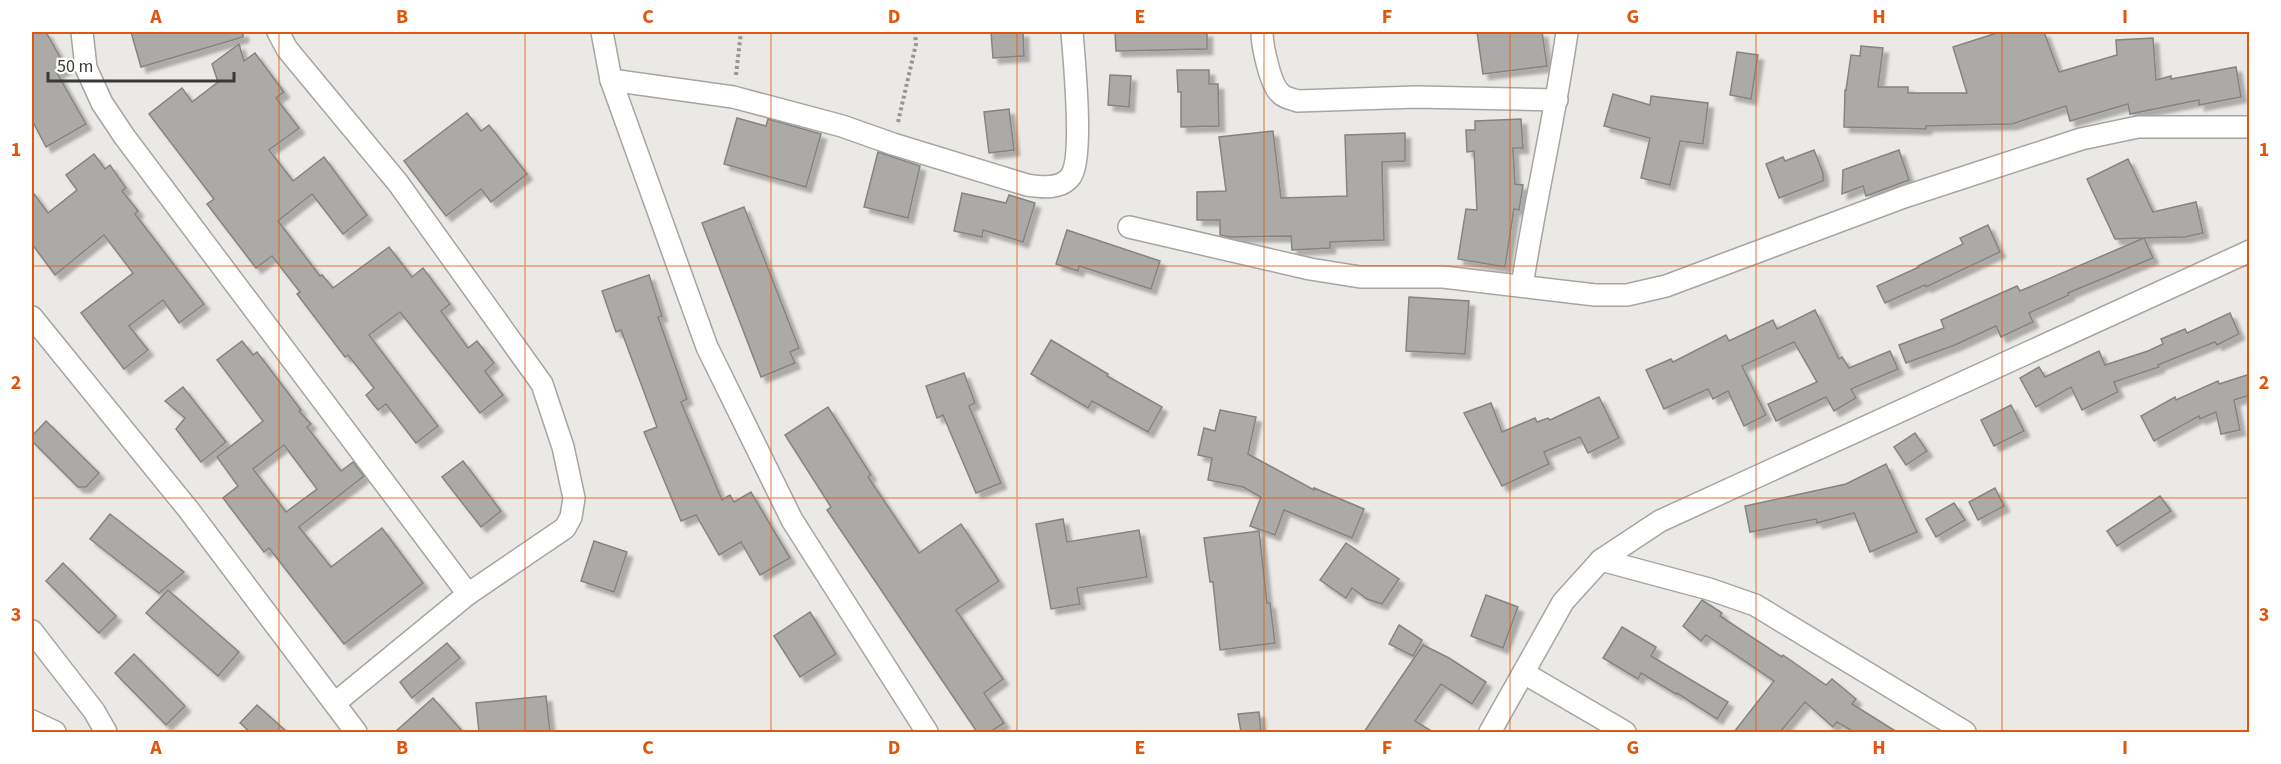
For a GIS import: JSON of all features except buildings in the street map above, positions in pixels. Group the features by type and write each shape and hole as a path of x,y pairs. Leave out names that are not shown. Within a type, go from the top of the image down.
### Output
{"street":[{"path":"82,32 86,68 102,103 123,136 468,594"},
{"path":"278,32 287,49 398,183 542,384 563,447 574,498 571,517 565,528 468,594 335,703"},
{"path":"602,32 611,80 707,347 792,520 927,732"},
{"path":"611,80 685,88 733,97 842,126 1027,185 1057,186 1070,178 1076,163 1077,111 1072,32"},
{"path":"1262,32 1262,41 1275,87 1282,95 1298,101 1416,97 1557,100"},
{"path":"1522,286 1557,100 1566,32"},
{"path":"1129,227 1360,277 1443,277 1595,295 1627,294 1666,286 1904,197 2080,139 2138,127 2250,127"},
{"path":"1490,732 1563,602 1601,560 1671,516 2250,251"},
{"path":"32,317 188,509 356,732"},
{"path":"1601,560 1709,589 1755,605 1965,732"},
{"path":"32,632 94,711 106,732"},
{"path":"1524,673 1625,732"},
{"path":"32,721 55,732"}],"path":[{"path":"733,97 741,32"},
{"path":"893,144 916,44 915,32"}]}
